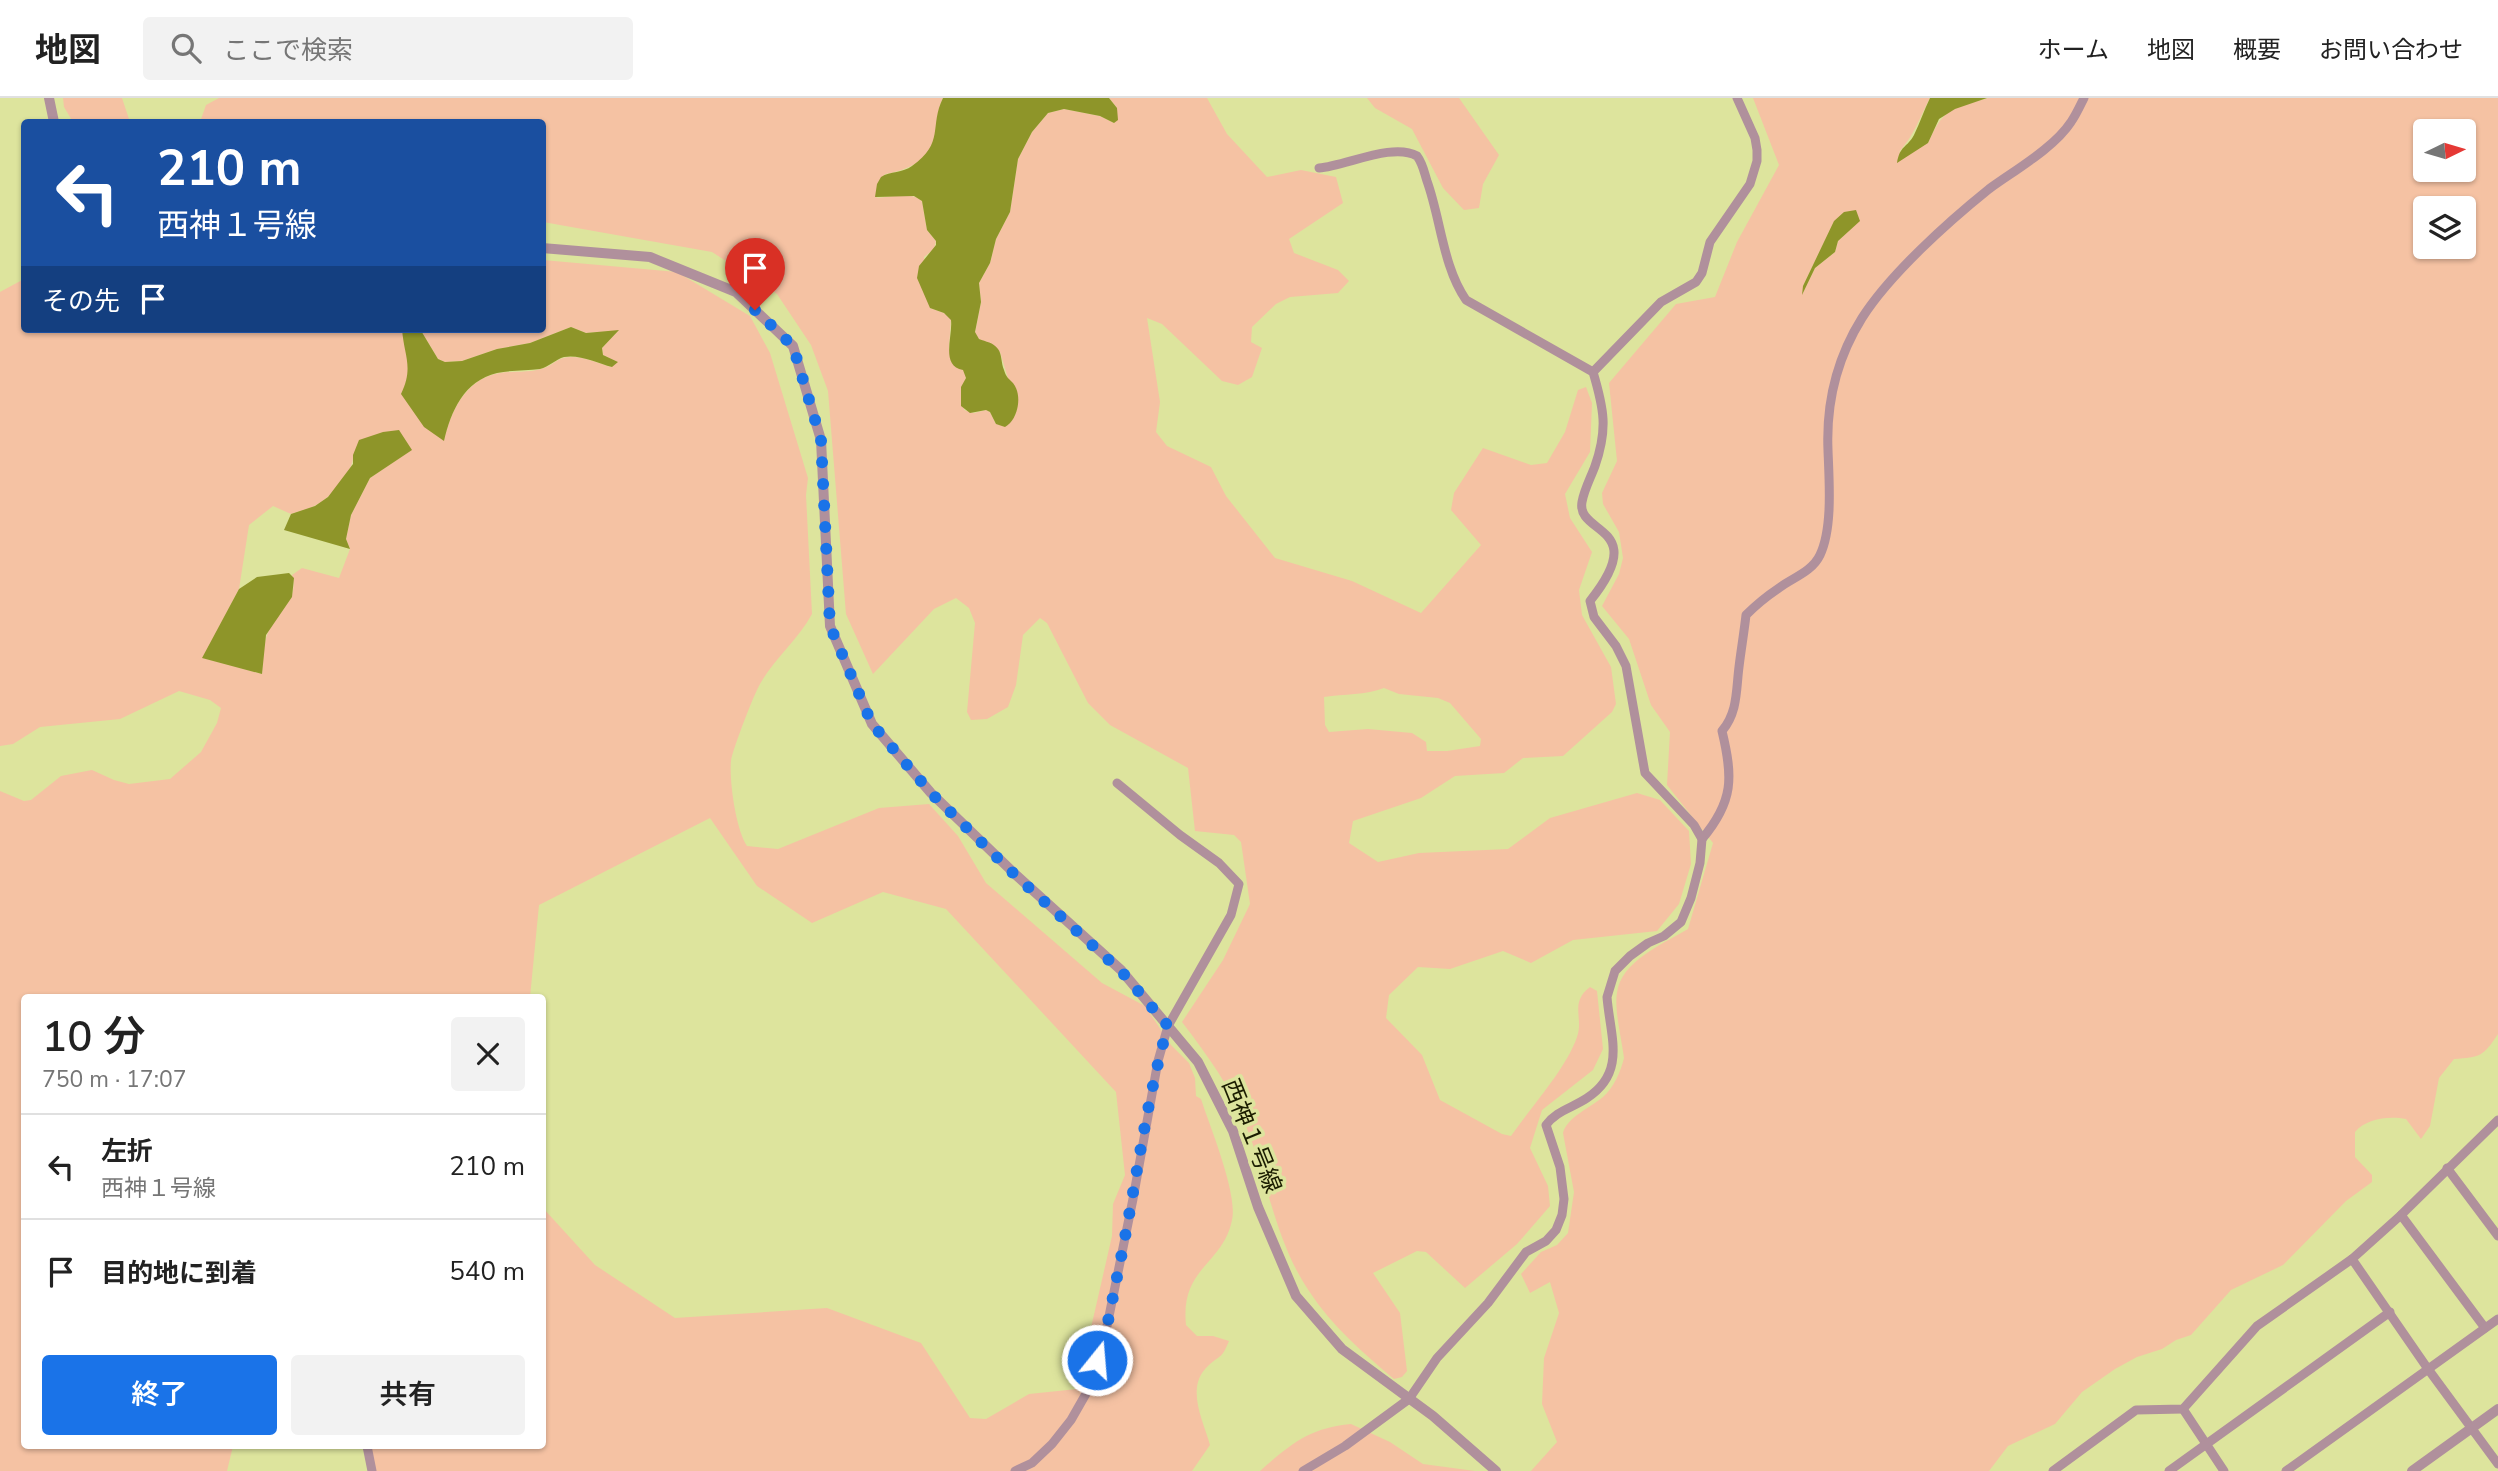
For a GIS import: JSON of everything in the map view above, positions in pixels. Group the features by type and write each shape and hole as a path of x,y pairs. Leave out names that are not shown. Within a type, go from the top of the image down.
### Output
{"street":[{"path":"49,98 53,119"},
{"path":"1593,372 1661,302 1696,282 1702,274 1710,242 1751,184 1758,150 1737,98"},
{"path":"1303,1471 1345,1446 1409,1399 1437,1358 1488,1303 1526,1252 1546,1241 1556,1230 1564,1199 1560,1167 1546,1125 1550,1117 1586,1099 1600,1088 1611,1071 1614,1059 1608,988 1615,971 1630,956 1664,936 1681,922 1691,898 1700,863 1702,839 1726,802 1730,785 1728,757 1722,732 1738,694 1738,671 1746,615 1780,587 1808,570 1819,557 1824,540 1830,488 1830,396 1848,344 1863,317 1891,280 1987,191 2059,137 2072,121 2084,98"},
{"path":"1319,168 1402,152 1417,156 1423,165 1430,188 1456,285 1466,300 1593,372 1605,419 1602,445 1582,502 1584,514 1614,545 1614,563 1607,580 1590,601 1594,617 1616,646 1626,666 1645,774 1694,825 1702,839"},
{"name":"西神１号線","path":"546,248 650,257 736,292 793,346 821,440 830,626 872,724 931,793 1016,876 1121,971 1198,1062 1233,1130 1258,1207 1296,1296 1342,1349 1409,1399 1496,1471"},
{"path":"1015,1471 1031,1463 1052,1444 1071,1420 1087,1392 1107,1326 1158,1061 1168,1026 1231,915 1239,884 1219,863 1117,783"},
{"path":"2053,1471 2136,1410 2183,1409 2257,1326 2353,1259 2497,1124"},
{"path":"2447,1168 2498,1236"},
{"path":"2402,1215 2485,1328"},
{"path":"2353,1259 2428,1370 2498,1464"},
{"path":"2169,1471 2390,1312"},
{"path":"2286,1471 2498,1319"},
{"path":"2183,1409 2224,1471"},
{"path":"2413,1471 2498,1409"},
{"path":"368,1449 372,1471"}],"shaded area":[{"path":"63,98 122,98 129,119 71,119 64,107"},
{"path":"219,98 943,98 936,137 931,149 914,165 885,174 877,198 907,195 922,201 927,230 936,241 934,249 924,257 930,308 951,319 949,349 966,373 964,410 974,413 986,410 996,424 1015,416 1017,408 1000,352 979,339 975,333 981,302 979,283 1010,212 1018,159 1032,132 1048,113 1064,109 1100,116 1114,123 1117,108 1109,98 1207,98 1227,134 1267,177 1301,170 1336,177 1343,203 1289,239 1294,253 1338,270 1349,281 1338,293 1290,297 1276,304 1252,327 1251,342 1262,348 1252,377 1238,385 1222,381 1162,324 1147,318 1160,402 1156,432 1167,446 1211,467 1226,496 1275,558 1352,581 1421,613 1481,545 1451,510 1454,493 1483,448 1531,465 1547,463 1565,432 1578,390 1586,387 1592,403 1590,452 1565,494 1570,518 1592,552 1579,590 1582,615 1611,667 1616,704 1612,712 1563,756 1523,758 1504,773 1455,776 1421,798 1353,821 1349,843 1378,862 1419,853 1508,849 1550,818 1637,793 1660,800 1689,831 1691,864 1679,904 1657,931 1573,940 1531,963 1503,951 1450,969 1418,967 1389,995 1386,1018 1422,1055 1440,1100 1502,1134 1511,1136 1565,1062 1579,1030 1580,999 1590,987 1597,991 1603,1049 1593,1070 1542,1110 1530,1148 1548,1186 1550,1206 1517,1244 1465,1288 1426,1252 1417,1251 1373,1273 1400,1313 1407,1371 1402,1377 1394,1379 1337,1327 1297,1272 1280,1231 1254,1147 1240,1112 1218,1072 1182,1022 1223,960 1250,904 1241,842 1234,835 1195,831 1188,768 1110,725 1088,703 1047,623 1040,618 1023,635 1016,685 1008,707 987,719 971,720 967,712 975,623 969,608 956,598 934,609 873,674 846,614 828,391 811,345 777,294 712,252 546,223 546,119 201,119 206,105","holes":["1384,688 1399,694 1438,698 1450,703 1481,739 1480,746 1427,751 1426,742 1412,733 1368,729 1329,732 1325,725 1324,697"]},
{"path":"943,98 1109,98 1117,108 1118,120 1114,123 1100,116 1064,109 1048,113 1032,132 1018,159 1010,212 979,283 981,302 975,332 979,339 998,349 1007,377 1018,394 1016,413 1005,427 996,424 986,410 970,413 961,406 961,387 966,378 963,370 952,363 950,357 951,320 944,313 930,308 917,278 919,266 936,245 927,230 922,201 914,196 875,197 881,177 908,168 929,150"},
{"path":"1367,98 1459,98 1499,155 1483,184 1479,208 1464,210 1443,188 1412,129 1375,108"},
{"path":"1753,98 1930,98 1913,133 1899,152 1928,143 1939,122 1950,111 1988,98 2498,98 2498,1034 2480,1054 2454,1059 2439,1078 2430,1126 2421,1139 2406,1119 2399,1118 2372,1121 2355,1132 2355,1157 2372,1175 2372,1182 2346,1201 2283,1265 2231,1290 2191,1335 2137,1357 2082,1392 2055,1424 2008,1446 1989,1471 1531,1471 1557,1442 1542,1404 1544,1358 1559,1313 1550,1282 1530,1293 1521,1274 1541,1252 1557,1245 1568,1233 1574,1192 1563,1133 1574,1117 1607,1094 1621,1068 1624,1058 1616,1000 1620,982 1626,972 1645,955 1688,929 1713,843 1667,785 1670,732 1651,705 1629,639 1602,606 1619,574 1623,558 1619,532 1603,504 1602,493 1617,461 1609,383 1676,304 1715,297 1737,242 1779,165","holes":["1859,221 1838,241 1835,252 1815,268 1803,292 1803,286 1834,222"]},
{"path":"1930,98 1987,98 1955,109 1939,119 1928,143 1897,163 1902,150 1914,135"},
{"path":"1856,210 1860,221 1838,241 1835,252 1815,268 1802,295 1803,286 1834,221 1844,212"},
{"path":"546,260 677,272 750,316 770,353 808,478 806,495 812,614 760,684 732,755 732,792 743,839 747,846 778,849 879,808 929,804 958,836 986,883 1102,983 1145,1006 1171,1045 1189,1063 1195,1078 1196,1096 1201,1099 1222,1160 1233,1208 1227,1235 1189,1290 1186,1306 1186,1325 1197,1336 1213,1336 1229,1341 1223,1354 1201,1374 1198,1384 1200,1415 1210,1445 1192,1471 372,1471 369,1449 546,1449 546,1211 595,1265 675,1318 827,1308 921,1343 970,1418 986,1419 1029,1394 1077,1389 1112,1236 1113,1204 1125,1175 1116,1092 946,909 883,892 812,923 757,886 710,818 539,905 530,994 21,994 21,1449 232,1449 227,1471 0,1471 0,791 24,801 31,800 61,776 92,770 129,784 170,779 201,752 217,723 221,708 210,700 179,691 120,719 40,727 13,744 0,746 0,292 21,281 21,333 403,333 409,363 408,379 444,440 456,407 469,389 478,382 500,373 539,370 569,357 611,367 617,362 603,355 602,348 618,331 586,333 571,327 530,343 497,349 462,361 445,362 438,359 422,333 546,333","holes":["411,450 370,478 351,515 346,539 350,549 339,578 302,568 292,575 294,584 290,600 267,635 262,674 203,658 239,589 249,525 273,506 291,514 324,500 346,476 353,455"]},
{"path":"571,327 586,333 619,330 602,348 603,355 618,362 612,367 570,356 540,369 502,372 486,377 468,390 455,408 444,441 424,427 401,394 408,369 403,333 422,333 438,359 445,362 462,361 497,349 530,343"},
{"path":"399,430 412,450 370,478 351,515 346,539 350,549 284,530 291,514 315,506 328,497 353,464 353,455 359,440"},
{"path":"289,573 294,578 292,597 266,635 262,674 202,658 239,589 257,577"},
{"path":"1351,1424 1390,1442 1423,1464 1475,1471 1260,1471 1301,1439 1323,1429"}],"route":[{"path":"755,310 793,346 821,440 830,626 872,724 931,793 1016,876 1121,971 1168,1026 1158,1061 1107,1326 1097,1360"}]}
